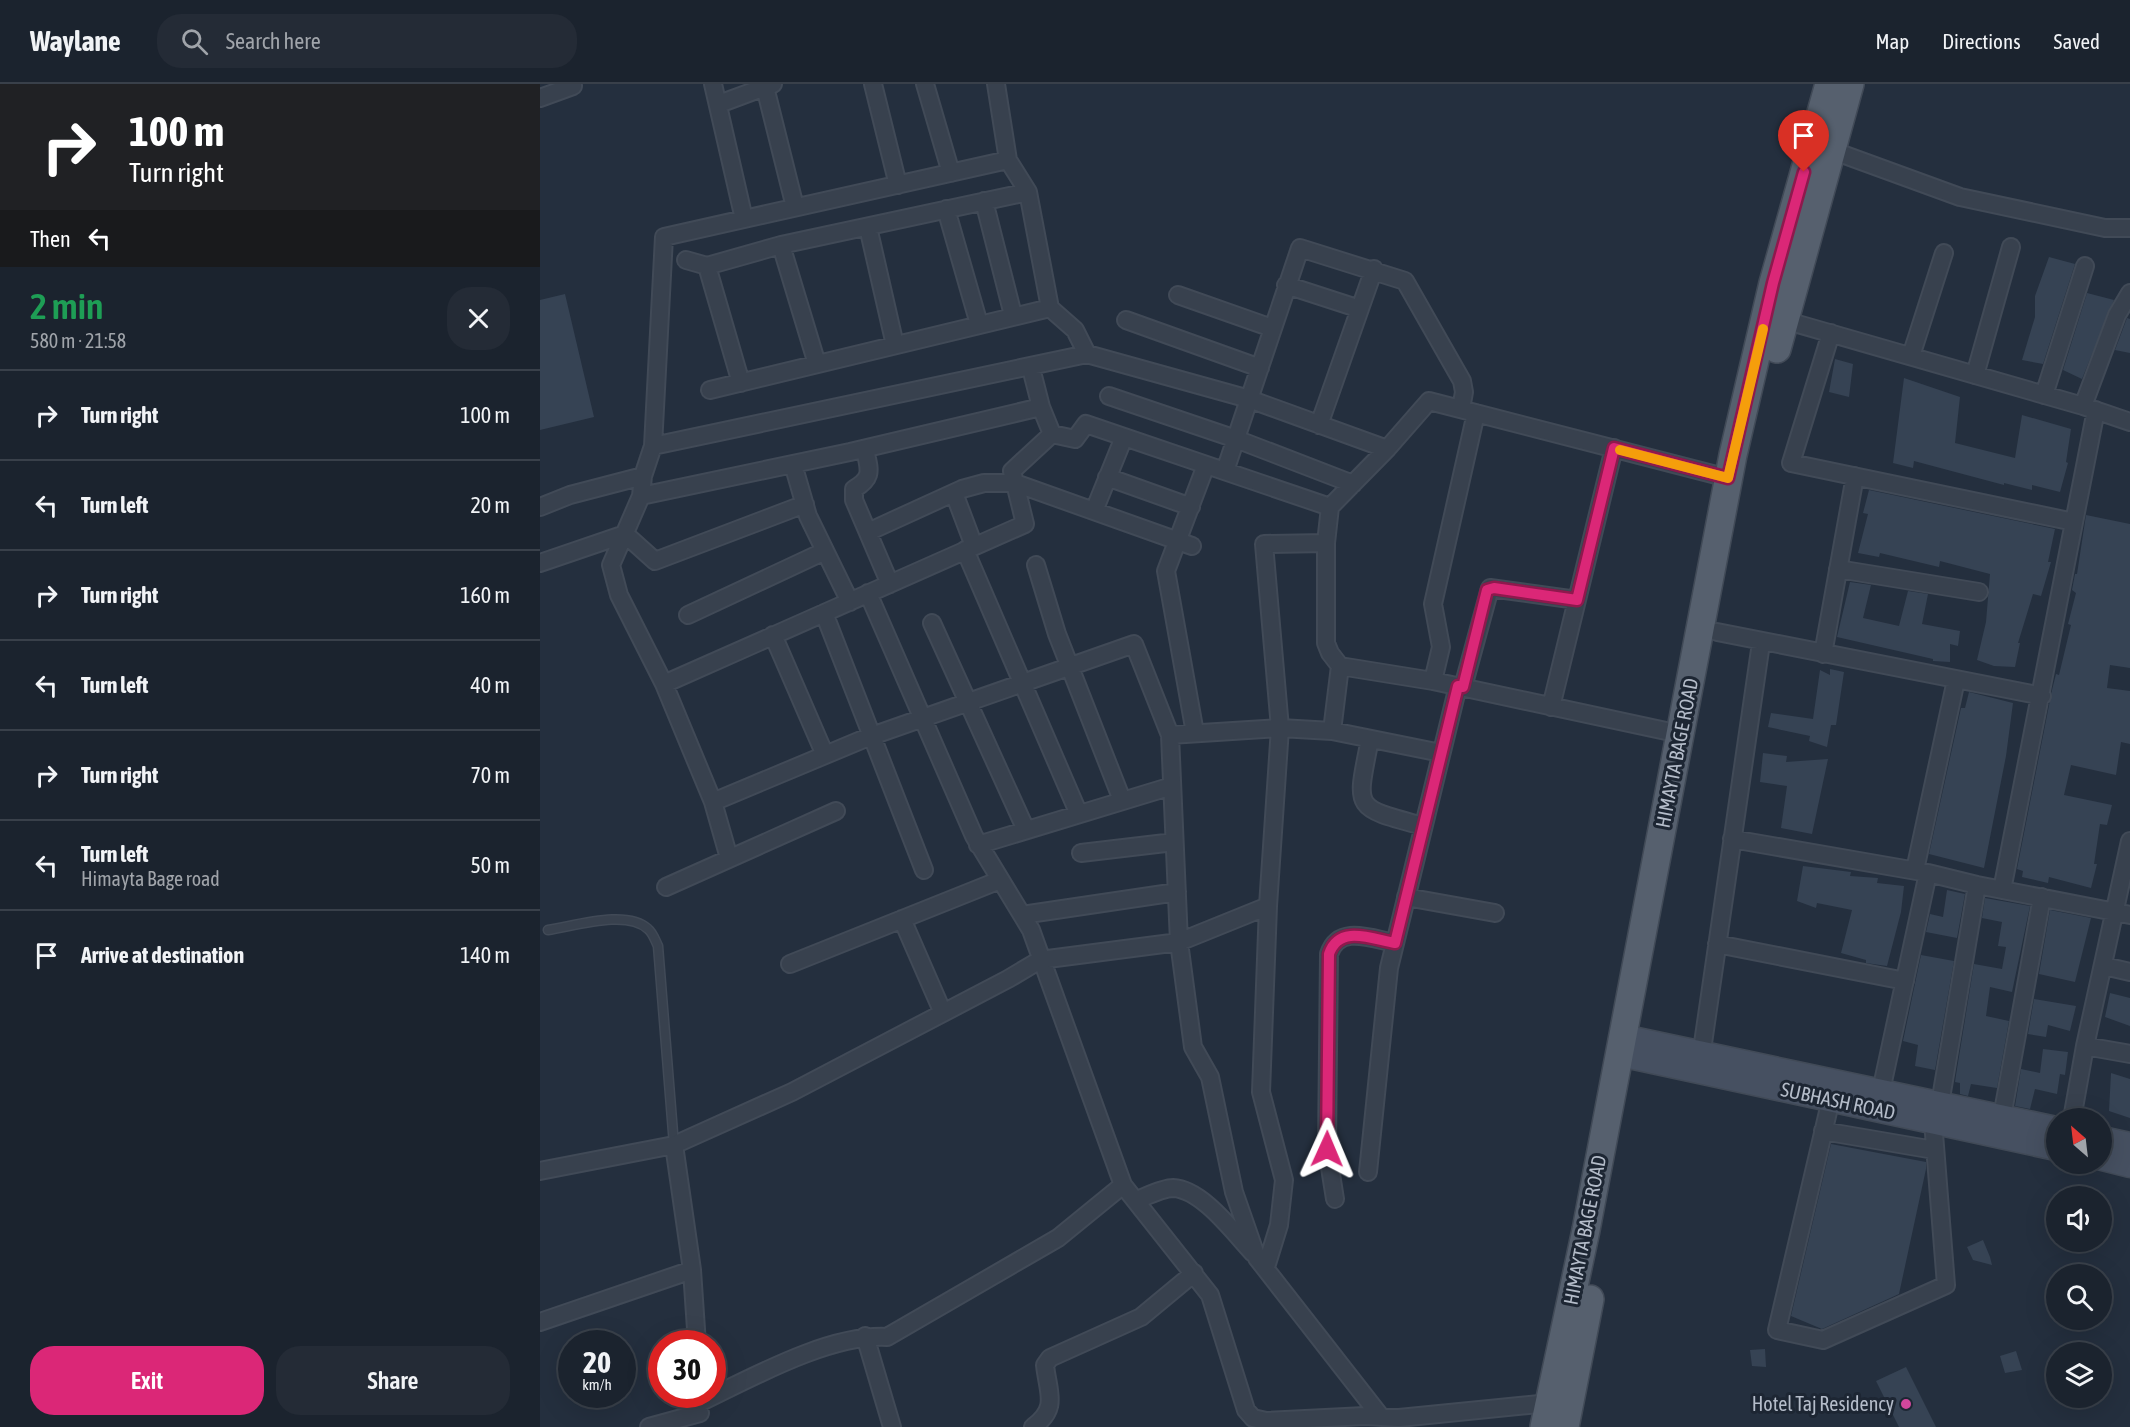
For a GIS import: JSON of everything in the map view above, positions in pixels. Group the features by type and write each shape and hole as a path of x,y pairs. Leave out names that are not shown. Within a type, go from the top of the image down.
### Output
{"main road":[{"name":"HIMAYTA BAGE ROAD","path":"1546,1415 1586,1230 1630,1047 1680,734 1728,478 1775,317 1829,84"},
{"path":"1565,1427 1630,1047 1717,632 1775,317 1831,150 1850,84"}],"street":[{"path":"713,84 744,219"},
{"path":"873,84 898,184"},
{"path":"925,84 951,172"},
{"path":"996,84 1008,160 1028,192 1050,308 1075,330 1087,354"},
{"path":"540,98 573,86"},
{"path":"719,104 769,86 795,207"},
{"path":"1831,150 1960,197 2105,228 2130,228"},
{"path":"729,858 713,802 664,684 619,595 611,565 641,496 643,476 653,446 664,237 1008,160"},
{"path":"687,260 706,266 781,245 1028,192"},
{"path":"984,201 1013,315"},
{"path":"946,209 979,324"},
{"path":"868,227 895,345"},
{"path":"781,245 817,364"},
{"path":"1225,471 1300,248 1401,277 1410,287 1462,381 1469,411 1433,604 1442,647 1433,681"},
{"path":"1975,375 2011,248"},
{"path":"1911,357 1944,253"},
{"path":"706,266 741,383"},
{"path":"2044,395 2085,266"},
{"path":"1319,424 1374,269"},
{"path":"1286,285 1360,309"},
{"path":"2002,890 2042,696 2074,522 2090,408 2130,293"},
{"path":"1178,295 1272,328"},
{"path":"710,390 1013,315 1050,308"},
{"path":"1775,317 2090,408 2130,422"},
{"path":"1126,320 1260,368"},
{"path":"1831,333 1791,463 2074,522"},
{"path":"653,446 1031,368 1087,354 1250,399 1387,449"},
{"path":"1031,368 1041,407 1052,434"},
{"path":"1109,396 1236,439 1353,484"},
{"path":"1680,734 1433,681 1340,666 1330,653 1325,634 1326,543 1330,507 1387,449 1429,400 1728,478"},
{"path":"641,496 865,449 1041,407"},
{"path":"1052,434 1075,439 1086,424 1330,507"},
{"path":"664,684 1025,524 1012,471 1052,434"},
{"path":"1094,511 1124,436"},
{"path":"1551,707 1614,448"},
{"path":"865,449 870,474 867,480 854,489 853,494 890,584"},
{"path":"794,464 805,504 850,602"},
{"path":"1195,733 1166,571 1169,558 1185,544 1191,507 1206,465"},
{"path":"540,507 570,495 643,476"},
{"path":"1823,654 1855,476"},
{"path":"1107,477 1191,507"},
{"path":"868,532 954,493 984,483 1015,483 1185,544"},
{"path":"954,493 969,548 1078,812"},
{"path":"625,534 655,561 805,504"},
{"path":"540,563 625,534"},
{"path":"1262,1262 1279,1225 1284,1180 1261,1092 1268,906 1280,728 1264,544 1326,543"},
{"path":"687,615 825,551"},
{"path":"1036,565 1057,634 1122,800"},
{"path":"1838,569 1978,592"},
{"path":"1368,1172 1387,979 1441,753 1490,588 1577,600"},
{"path":"868,593 978,844 1031,930 1123,1185 1210,1295 1246,1410 1253,1418 1266,1421 1546,1415"},
{"path":"824,613 924,870"},
{"path":"932,623 1026,830"},
{"path":"1717,632 1761,643 2042,696"},
{"path":"773,635 825,755"},
{"path":"1700,1061 1761,643"},
{"path":"713,802 872,736 1134,644 1170,735 1179,942 1193,1047 1210,1077 1234,1192 1262,1262"},
{"path":"1332,731 1340,666"},
{"path":"1881,1091 1905,981 1921,871 1956,680"},
{"path":"1170,735 1280,728 1332,731 1441,753"},
{"path":"1370,739 1360,786 1365,804 1375,813 1423,826"},
{"path":"978,844 1078,812 1172,786"},
{"path":"666,887 836,811"},
{"path":"1732,839 1921,871 1977,885 2123,913"},
{"path":"2074,1108 2085,1046 2104,966 2123,913 2130,841"},
{"path":"1081,853 1174,842"},
{"path":"790,964 1000,880"},
{"path":"1831,1099 1777,1330 1823,1340 1946,1285 1934,1150 1936,1113 1977,885"},
{"path":"1022,915 1177,892"},
{"path":"1406,897 1495,913"},
{"path":"2002,1117 2042,897"},
{"path":"540,1171 674,1145 792,1092 1040,960 1179,942 1268,906"},
{"path":"902,920 943,1013"},
{"path":"1335,1199 1327,1149 1329,954 1338,939 1349,934 1395,943"},
{"path":"1717,944 1905,981"},
{"path":"2104,966 2130,972"},
{"path":"2085,1046 2130,1054"},
{"name":"SUBHASH ROAD","path":"1630,1047 1881,1091 1936,1113 2046,1146"},
{"name":"SUBHASH ROAD","path":"1700,1061 1831,1099 1936,1113 2002,1117 2046,1127"},
{"path":"1823,1131 1934,1150"},
{"path":"2112,1141 2130,1145"},
{"path":"674,1145 692,1270 696,1330"},
{"path":"2112,1160 2130,1165"},
{"path":"649,1427 700,1409 783,1363 866,1336 887,1337 1058,1238 1123,1185"},
{"path":"1137,1200 1172,1188 1191,1193 1212,1208 1262,1262 1381,1417"},
{"path":"540,1322 692,1270"},
{"path":"1033,1427 1045,1417 1051,1405 1045,1365 1050,1358 1141,1317 1194,1273"},
{"path":"866,1336 892,1427"}],"lane":[{"path":"548,930 623,918 638,922 650,930 658,946 674,1145"}],"building":[{"path":"2049,257 2075,264 2043,364 2022,360 2035,317 2035,296"},
{"path":"2087,293 2114,300 2082,379 2063,370"},
{"path":"565,294 594,417 540,430 540,300"},
{"path":"2127,318 2130,319 2130,353 2115,350"},
{"path":"1835,359 1853,364 1849,397 1829,392"},
{"path":"1904,378 1960,397 1955,443 2015,458 2022,415 2071,429 2066,462 2068,463 2060,492 2032,485 2032,490 2004,483 2004,485 1914,461 1913,468 1893,463"},
{"path":"1869,490 2055,529 2048,562 2051,562 2041,596 2033,594 2018,643 2020,643 2015,667 1994,666 1977,660 1986,622 1990,574 1940,561 1939,567 1880,553 1879,557 1858,553 1868,514 1863,513"},
{"path":"2086,515 2130,524 2130,668 2110,665 2107,688 2130,691 2130,744 2121,742 2116,775 2071,765 2064,795 2112,805 2107,825 2100,824 2094,864 2097,864 2091,888 2049,877 2048,883 2022,877 2023,871 2017,869 2052,690 2056,674 2059,675 2071,625 2068,624 2076,593 2072,590 2075,574 2077,574"},
{"path":"1850,582 1871,585 1863,618 1899,626 1908,591 1928,594 1922,624 1960,631 1958,646 1950,644 1950,662 1933,661 1933,659 1837,637"},
{"path":"1830,669 1844,672 1836,725 1831,725 1827,747 1809,741 1810,736 1768,727 1771,713 1813,719 1820,670 1830,675"},
{"path":"1969,692 2013,703 2006,756 1984,868 1929,854 1961,708 1965,708"},
{"path":"1763,753 1787,756 1786,762 1828,759 1812,834 1781,828 1787,786 1760,782"},
{"path":"1803,866 1851,872 1850,876 1878,878 1877,883 1904,886 1901,912 1887,966 1866,963 1866,960 1841,953 1852,910 1817,903 1816,908 1797,901"},
{"path":"1947,890 1965,894 1957,938 1926,932 1930,914 1943,917"},
{"path":"1985,898 2030,906 2012,992 1990,987 1986,1016 2009,1021 1997,1088 1971,1084 1968,1096 1960,1094 1960,1083 1955,1082 1974,964 2002,969 2006,947 1998,946 2002,922 1982,918"},
{"path":"2050,910 2091,918 2075,982 2039,974"},
{"path":"1921,955 1954,961 1935,1070 1915,1066 1918,1045 1903,1041"},
{"path":"2110,993 2130,998 2130,1026 2105,1017"},
{"path":"2034,999 2076,1006 2070,1031 2048,1025 2046,1037 2028,1034"},
{"path":"2043,1049 2068,1052 2065,1075 2060,1074 2057,1094 2035,1089 2030,1109 2015,1106 2021,1069 2040,1073"},
{"path":"2111,1073 2130,1079 2130,1118 2112,1112 2112,1108 2109,1108"},
{"path":"1831,1144 1926,1162 1926,1169 1899,1294 1822,1329 1791,1316"},
{"path":"1983,1240 1992,1265 1973,1260 1967,1247"},
{"path":"1765,1349 1766,1367 1752,1366 1750,1350"},
{"path":"2016,1351 2022,1370 2005,1373 2000,1356"},
{"name":"Hotel Taj Residency","path":"1906,1367 1936,1427 1899,1427 1876,1381"}],"slow traffic":[{"path":"1620,450 1728,478 1763,329"}],"place":[{"name":"Hotel Taj Residency","path":"1906,1404"}],"route":[{"path":"1327,1149 1329,954 1338,939 1349,934 1395,943 1458,686 1463,687 1487,590 1494,588 1577,600 1614,448 1728,478 1773,283 1804,172"}]}
